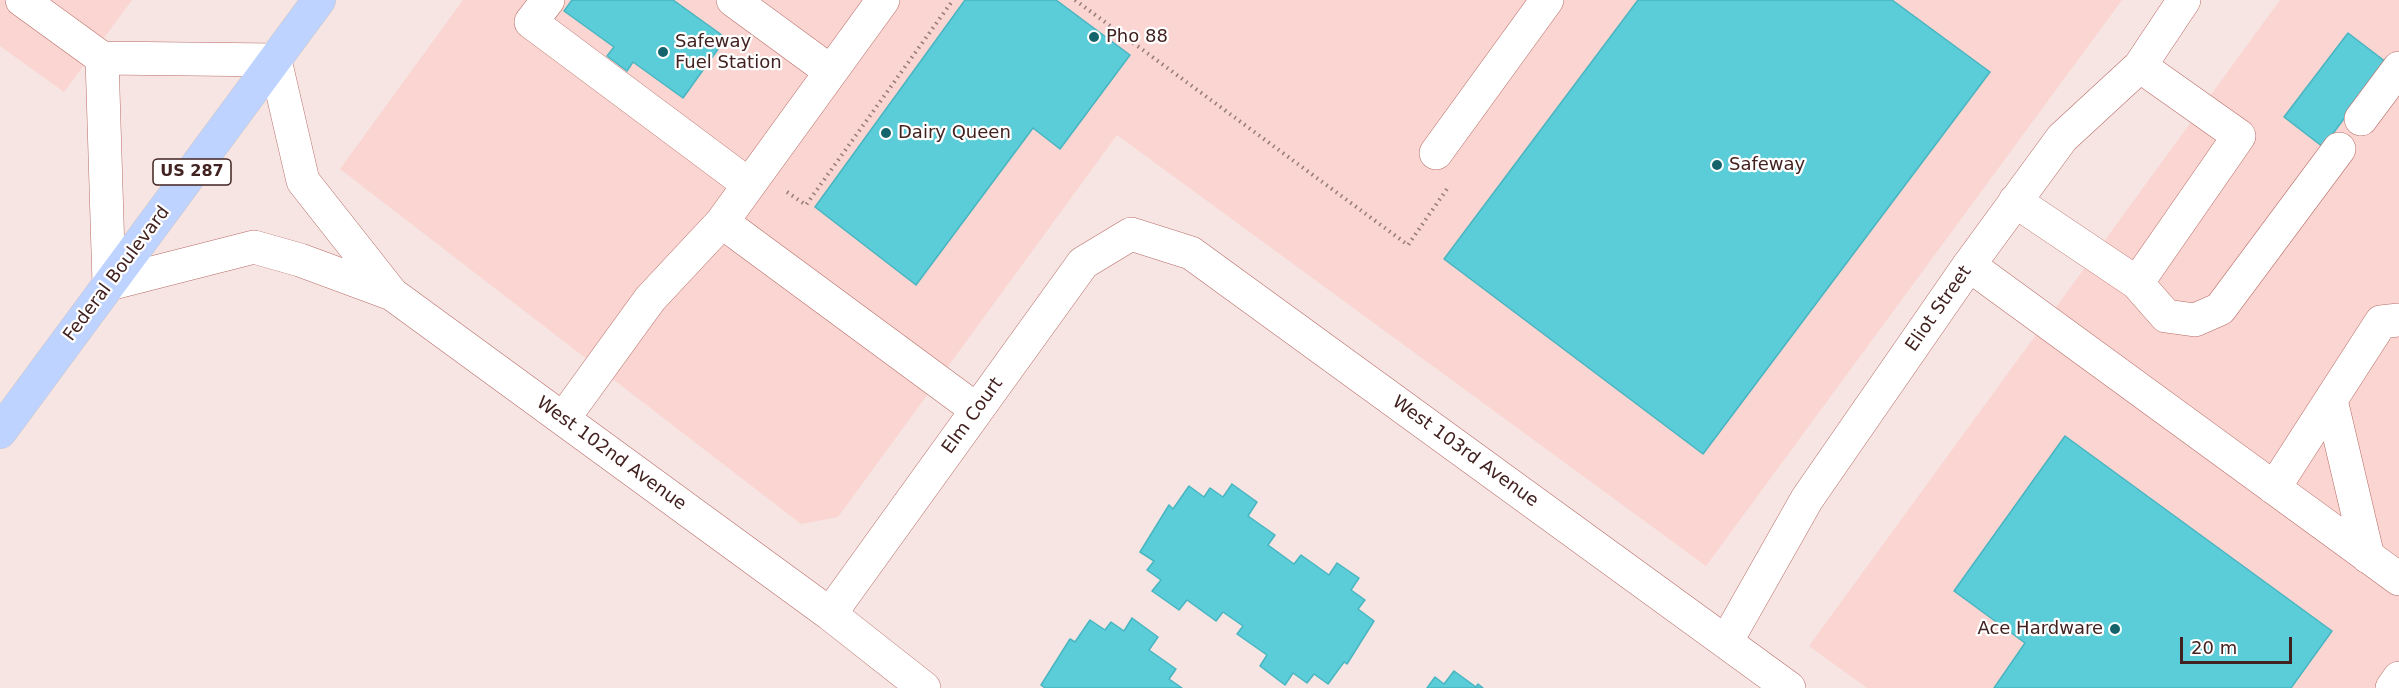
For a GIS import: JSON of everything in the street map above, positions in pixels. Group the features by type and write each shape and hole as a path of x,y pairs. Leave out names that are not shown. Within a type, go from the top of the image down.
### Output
{"main road":[{"name":"Federal Boulevard","path":"0,432 319,0"}],"street":[{"path":"22,0 102,58 275,60"},
{"path":"548,0 531,22 753,178"},
{"path":"733,0 830,71"},
{"path":"563,419 650,299 722,222 882,0"},
{"path":"1436,153 1547,0"},
{"name":"Eliot Street","path":"1726,642 1807,499 1969,265 2062,138 2140,66 2184,0"},
{"path":"102,58 110,284"},
{"name":"West 102nd Avenue","path":"275,60 303,181 392,294 830,614 924,688"},
{"path":"2137,283 2239,136 2140,66"},
{"path":"2361,119 2399,68"},
{"path":"2015,201 2137,283 2166,316 2195,320 2220,309 2339,149"},
{"path":"722,222 977,410"},
{"name":"Elm Court","path":"830,614 1083,263 1131,234"},
{"name":"West 103rd Avenue","path":"1131,234 1191,253 1789,688"},
{"name":"West 102nd Avenue","path":"110,284 254,247 300,260 392,294"},
{"path":"1969,265 2399,579"},
{"path":"2274,488 2381,322 2399,321"},
{"path":"2331,400 2368,557"},
{"path":"2392,688 2399,678"}],"path":[{"path":"753,178 806,205 953,0"},
{"path":"1075,0 1408,245 1453,180"}],"shaded area":[{"path":"0,0 132,0 64,92 0,46"},
{"path":"463,0 2122,0 1706,566 1117,135 838,517 801,524 340,169"},
{"path":"2280,0 2399,0 2399,688 1867,688 1809,646"}],"building":[{"name":"Safeway Fuel Station","path":"572,0 673,0 726,38 683,98 633,62 627,71 607,56 614,47 564,11"},
{"path":"965,0 1056,0 1130,55 1060,149 1033,128 916,285 815,207"},
{"name":"Safeway","path":"1638,0 1892,0 1990,72 1703,454 1444,259"},
{"path":"2348,33 2386,62 2323,147 2284,117"},
{"path":"2065,436 2332,631 2291,688 1994,688 2025,643 1954,591"},
{"path":"1232,484 1257,502 1248,516 1275,535 1268,545 1294,564 1301,555 1329,575 1337,563 1359,578 1351,590 1365,600 1358,609 1374,621 1347,664 1344,662 1328,684 1314,674 1307,683 1293,673 1285,685 1260,666 1267,655 1237,634 1243,626 1223,612 1216,621 1187,600 1179,610 1152,591 1161,580 1147,570 1154,561 1140,552 1169,505 1173,509 1189,486 1204,497 1210,488 1223,497"},
{"path":"1132,618 1158,637 1149,650 1176,669 1169,679 1182,688 1045,688 1041,685 1070,639 1075,642 1090,620 1105,630 1111,622 1124,631"},
{"path":"1454,671 1476,687 1478,684 1483,688 1427,688 1435,677 1444,684"}],"place":[{"name":"Pho 88","path":"1094,37"},
{"name":"Safeway Fuel Station","path":"663,52"},
{"name":"Dairy Queen","path":"886,133"},
{"name":"Safeway","path":"1717,165"},
{"name":"Ace Hardware","path":"2115,629"}]}
